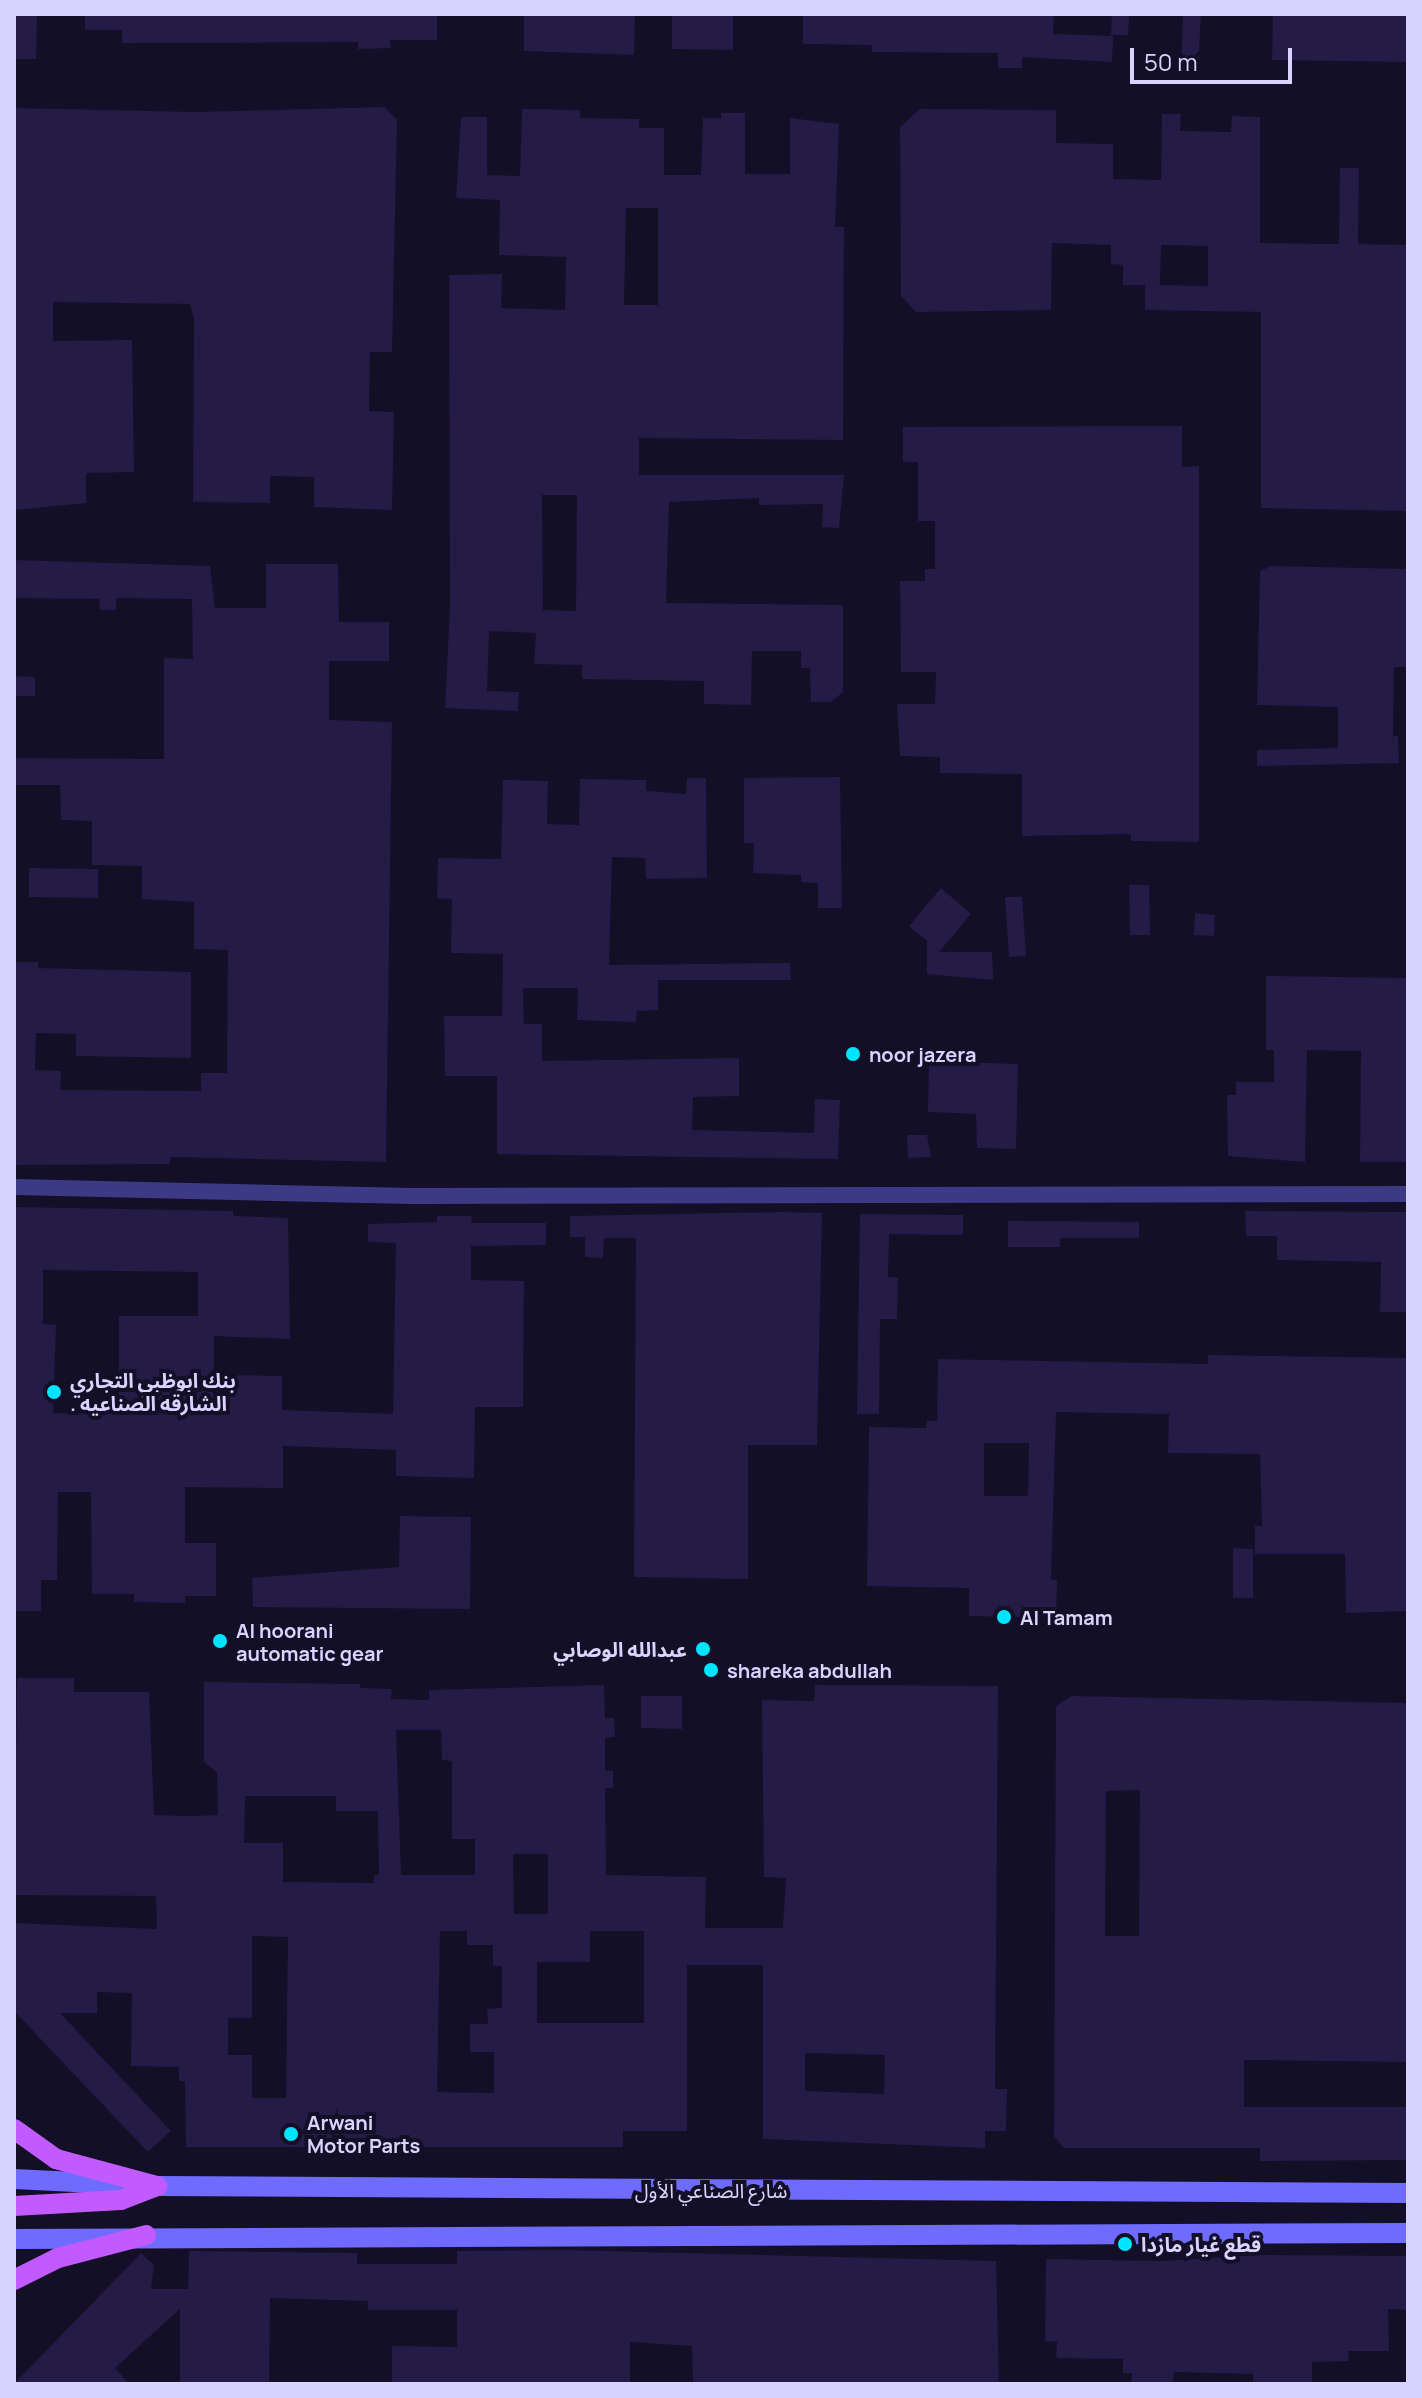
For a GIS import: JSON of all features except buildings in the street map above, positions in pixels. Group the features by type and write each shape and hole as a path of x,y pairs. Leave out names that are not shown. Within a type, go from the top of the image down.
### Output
{"main road":[{"path":"14,2129 56,2159 157,2186"},
{"name":"شارع الصناعي الأول","path":"14,2179 157,2186 1408,2193"},
{"path":"14,2206 121,2200 157,2186"},
{"path":"14,2239 146,2235 1408,2233"},
{"path":"14,2280 58,2258 146,2235"}],"street":[{"path":"14,1187 411,1196 1408,1194"}],"place":[{"name":"noor jazera","path":"853,1054"},
{"name":"بنك ابوظبي التجاري . الشارقه الصناعيه","path":"54,1392"},
{"name":"Al Tamam","path":"1004,1617"},
{"name":"Al hoorani automatic gear","path":"220,1641"},
{"name":"عبدالله الوصابي","path":"703,1649"},
{"name":"shareka abdullah","path":"711,1670"},
{"name":"Arwani Motor Parts","path":"291,2134"},
{"name":"قطع غيار مازدا","path":"1125,2244"}]}
